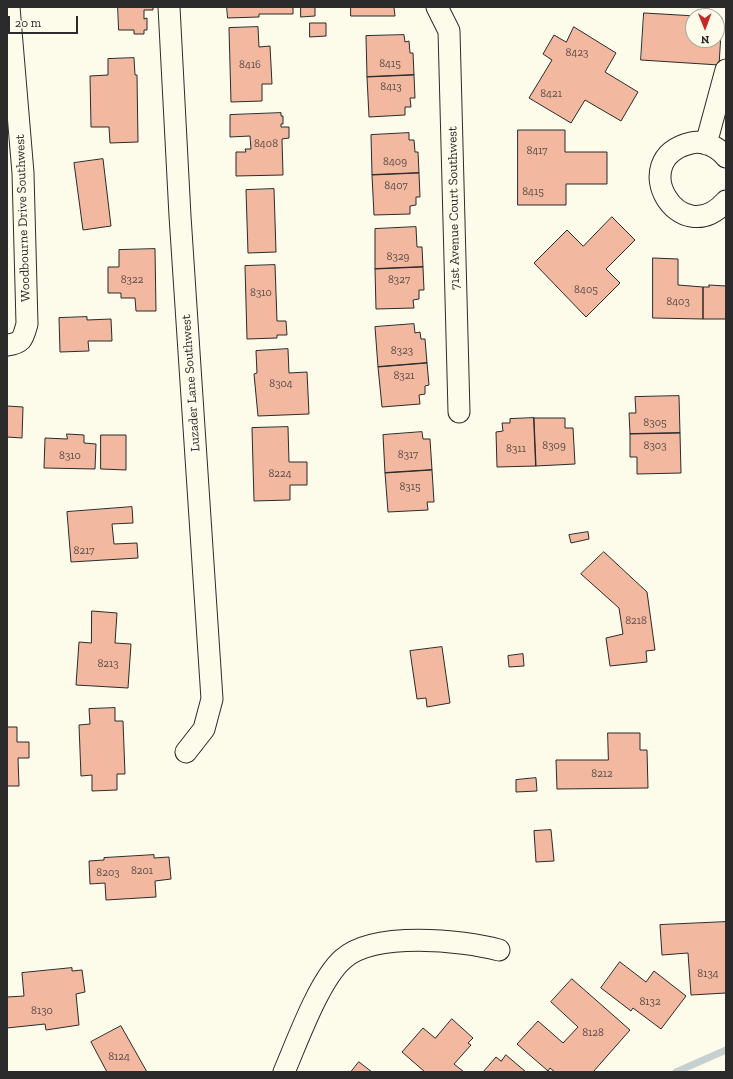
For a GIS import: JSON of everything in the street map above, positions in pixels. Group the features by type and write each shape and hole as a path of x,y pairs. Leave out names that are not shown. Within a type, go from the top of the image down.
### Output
{"street":[{"name":"Woodbourne Drive Southwest","path":"7,345 16,344 24,338 27,324 23,173 9,7"},
{"name":"Luzader Lane Southwest","path":"169,7 180,216 212,699 204,729 186,752"},
{"name":"71st Avenue Court Southwest","path":"437,7 449,32 459,412"},
{"path":"706,144 726,70"},
{"path":"726,157 716,148 706,144 695,142 684,145 674,151 666,159 661,170 660,181 662,192 668,202 676,210 687,215 698,216 710,213 720,208 726,200"},
{"path":"284,1072 329,976 343,959 360,948 389,942 431,940 459,941 499,950"}],"building":[{"path":"118,7 153,7 153,10 144,10 144,19 147,18 147,30 144,30 144,34 134,34 134,30 119,30"},
{"path":"227,7 293,7 293,14 259,14 259,17 228,18"},
{"path":"301,7 315,7 315,16 301,17"},
{"path":"351,7 394,7 395,16 351,16"},
{"path":"644,13 685,15 685,48 720,48 719,65 641,60"},
{"path":"310,23 326,23 326,36 310,37"},
{"path":"258,27 259,47 270,46 272,84 262,84 262,101 231,102 229,28"},
{"path":"574,27 616,53 605,72 638,92 621,121 585,100 571,123 529,98 552,60 543,54 554,35 566,42"},
{"path":"404,35 405,42 409,41 410,53 413,53 414,75 367,77 366,36"},
{"path":"134,58 135,75 137,75 138,142 110,143 109,127 91,127 90,76 108,75 108,59"},
{"path":"414,75 415,98 410,98 411,107 405,107 405,115 369,117 367,77"},
{"path":"281,113 281,116 283,116 283,124 281,124 281,127 289,127 289,138 282,139 283,175 236,176 236,152 246,152 245,149 251,149 250,136 230,137 230,115"},
{"path":"518,130 565,130 565,152 607,152 607,184 566,184 566,205 518,205"},
{"path":"409,133 409,140 414,140 415,152 418,152 419,173 372,175 371,135"},
{"path":"103,159 111,226 83,230 74,163"},
{"path":"419,173 420,197 416,197 416,205 410,206 410,214 374,215 372,175"},
{"path":"274,189 276,252 248,253 246,190"},
{"path":"612,217 635,240 606,269 620,283 586,317 534,263 567,230 583,246"},
{"path":"416,227 417,247 422,247 423,267 375,269 375,229"},
{"path":"155,249 156,311 136,311 135,298 121,298 121,293 108,293 108,267 119,267 119,250"},
{"path":"653,258 678,259 678,285 703,287 703,319 653,318"},
{"path":"275,265 277,321 286,321 287,335 277,335 277,338 247,339 245,266"},
{"path":"423,267 424,290 419,290 419,299 413,300 414,308 376,309 375,269"},
{"path":"709,285 726,286 726,319 703,319 703,287 709,287"},
{"path":"87,317 87,320 111,319 112,341 88,341 89,351 60,352 59,318"},
{"path":"414,324 415,333 420,332 421,339 425,339 427,363 378,367 375,327"},
{"path":"288,349 289,373 307,372 309,414 258,416 254,374 257,373 256,351"},
{"path":"427,363 429,385 425,386 425,394 419,395 420,404 382,407 378,367"},
{"path":"679,396 680,433 630,434 629,413 636,413 635,397"},
{"path":"7,406 23,407 22,438 7,437"},
{"path":"534,418 565,418 565,428 573,428 575,464 536,466"},
{"path":"534,418 536,466 497,467 496,432 503,431 502,423 510,423 510,419"},
{"path":"288,427 289,462 307,462 307,485 290,485 290,500 254,501 252,428"},
{"path":"422,432 423,439 430,439 432,470 385,473 383,435"},
{"path":"680,433 681,473 637,474 637,457 630,457 630,434"},
{"path":"67,434 84,435 84,443 96,444 95,469 44,468 45,438 67,439"},
{"path":"101,435 126,435 126,470 101,469"},
{"path":"432,470 434,502 427,502 428,510 388,512 385,473"},
{"path":"132,507 133,523 112,524 114,544 137,543 138,558 71,562 67,512"},
{"path":"588,532 589,539 571,543 569,535"},
{"path":"604,552 647,592 655,650 646,651 647,662 610,666 606,638 623,634 619,608 581,574"},
{"path":"92,611 117,613 115,643 131,644 128,688 76,685 79,642 91,643"},
{"path":"442,647 450,703 427,707 426,698 417,699 410,651"},
{"path":"523,654 524,666 509,667 508,656"},
{"path":"115,708 115,721 123,721 125,774 117,774 117,790 92,791 92,775 81,776 79,725 90,724 89,709"},
{"path":"7,727 17,727 17,742 29,742 29,758 18,758 19,786 7,786"},
{"path":"608,733 640,733 640,750 647,750 648,788 557,789 556,760 608,760"},
{"path":"536,778 537,791 516,792 516,780"},
{"path":"551,830 554,861 536,862 534,831"},
{"path":"154,855 154,858 169,857 171,879 155,881 156,897 106,900 105,883 90,884 89,861 104,860 104,858"},
{"path":"726,922 726,993 691,995 688,953 662,955 660,925"},
{"path":"620,962 646,982 654,971 686,996 661,1029 633,1008 631,1011 601,988"},
{"path":"72,968 72,971 82,970 85,992 76,994 79,1025 46,1030 45,1024 7,1028 7,997 24,996 22,973"},
{"path":"572,979 630,1030 593,1072 555,1072 550,1068 548,1071 517,1044 538,1021 563,1043 578,1027 551,1002"},
{"path":"452,1019 473,1038 468,1043 471,1045 454,1064 464,1072 425,1072 402,1052 423,1028 435,1038"},
{"path":"121,1026 147,1072 107,1072 91,1042"},
{"path":"506,1055 526,1072 483,1072 496,1057 501,1061"},
{"path":"359,1062 372,1072 351,1072"}],"waterway":[{"path":"676,1072 726,1050"}]}
